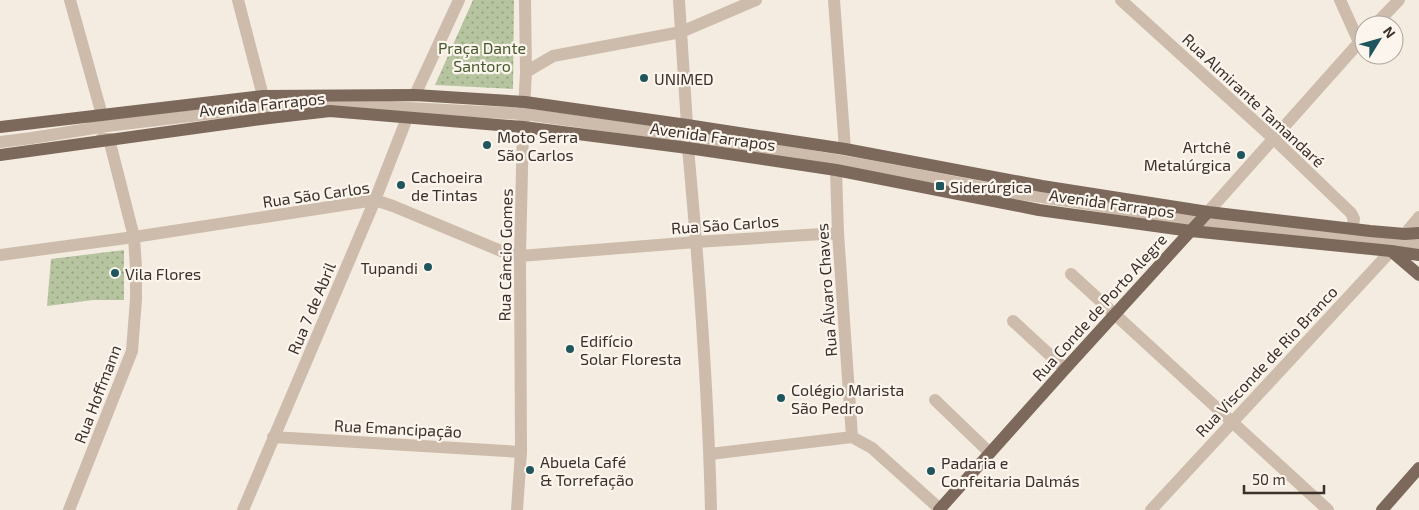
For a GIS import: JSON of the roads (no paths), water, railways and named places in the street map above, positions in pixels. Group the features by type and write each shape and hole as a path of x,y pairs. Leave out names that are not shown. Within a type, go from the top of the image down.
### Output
{"main road":[{"name":"Avenida Farrapos","path":"0,127 263,96 415,95 524,114 688,148 836,170 1039,210 1352,229 1398,243 1419,255"},
{"name":"Avenida Farrapos","path":"0,155 330,111 407,118 524,114 687,125 845,149 1042,186 1199,221 1398,243 1419,233"},
{"name":"Rua Conde de Porto Alegre","path":"940,510 1199,221"},
{"path":"1398,243 1419,275"},
{"path":"1382,510 1419,468"}],"street":[{"path":"32,138 102,115 70,0"},
{"path":"238,0 263,96"},
{"path":"415,95 459,0"},
{"name":"Rua Câncio Gomes","path":"516,510 521,452 520,256 526,72 525,0"},
{"path":"679,0 687,125 727,142"},
{"path":"526,72 553,56 681,32 756,0"},
{"path":"834,0 845,149"},
{"name":"Rua Almirante Tamandaré","path":"1121,0 1351,212 1354,219 1352,229"},
{"path":"1340,0 1354,25"},
{"path":"1385,15 1399,0"},
{"name":"Rua Conde de Porto Alegre","path":"1199,221 1354,49"},
{"path":"0,142 107,126 276,106 330,104 524,114 727,142 1001,191 1199,221"},
{"name":"Rua 7 de Abril","path":"243,510 375,200 407,118"},
{"path":"32,138 109,139"},
{"name":"Rua Hoffmann","path":"69,510 132,351 136,299 134,237 109,139"},
{"path":"712,510 696,242 688,148 727,142"},
{"name":"Rua Álvaro Chaves","path":"836,170 838,233 852,438"},
{"path":"1001,191 1042,186"},
{"path":"1001,191 1039,210"},
{"name":"Rua São Carlos","path":"0,255 134,237 375,200 506,253 520,256 838,233"},
{"name":"Rua Visconde de Rio Branco","path":"1151,510 1398,243 1419,217"},
{"path":"1398,243 1419,244"},
{"path":"1071,274 1328,510"},
{"path":"1013,321 1065,369"},
{"path":"935,400 990,453"},
{"name":"Rua Emancipação","path":"273,437 521,452"},
{"path":"710,454 852,438 872,448 940,510"}],"place":[{"name":"UNIMED","path":"644,78"},
{"name":"Moto Serra São Carlos","path":"487,145"},
{"name":"Artchê Metalúrgica","path":"1241,155"},
{"name":"Cachoeira de Tintas","path":"401,185"},
{"name":"Siderúrgica","path":"940,186"},
{"name":"Tupandi","path":"428,267"},
{"name":"Vila Flores","path":"115,273"},
{"name":"Edifício Solar Floresta","path":"570,349"},
{"name":"Colégio Marista São Pedro","path":"781,398"},
{"name":"Abuela Café & Torrefação","path":"530,470"},
{"name":"Padaria e Confeitaria Dalmás","path":"931,471"}],"park label":[{"name":"Praça Dante Santoro","path":"482,56"}]}
